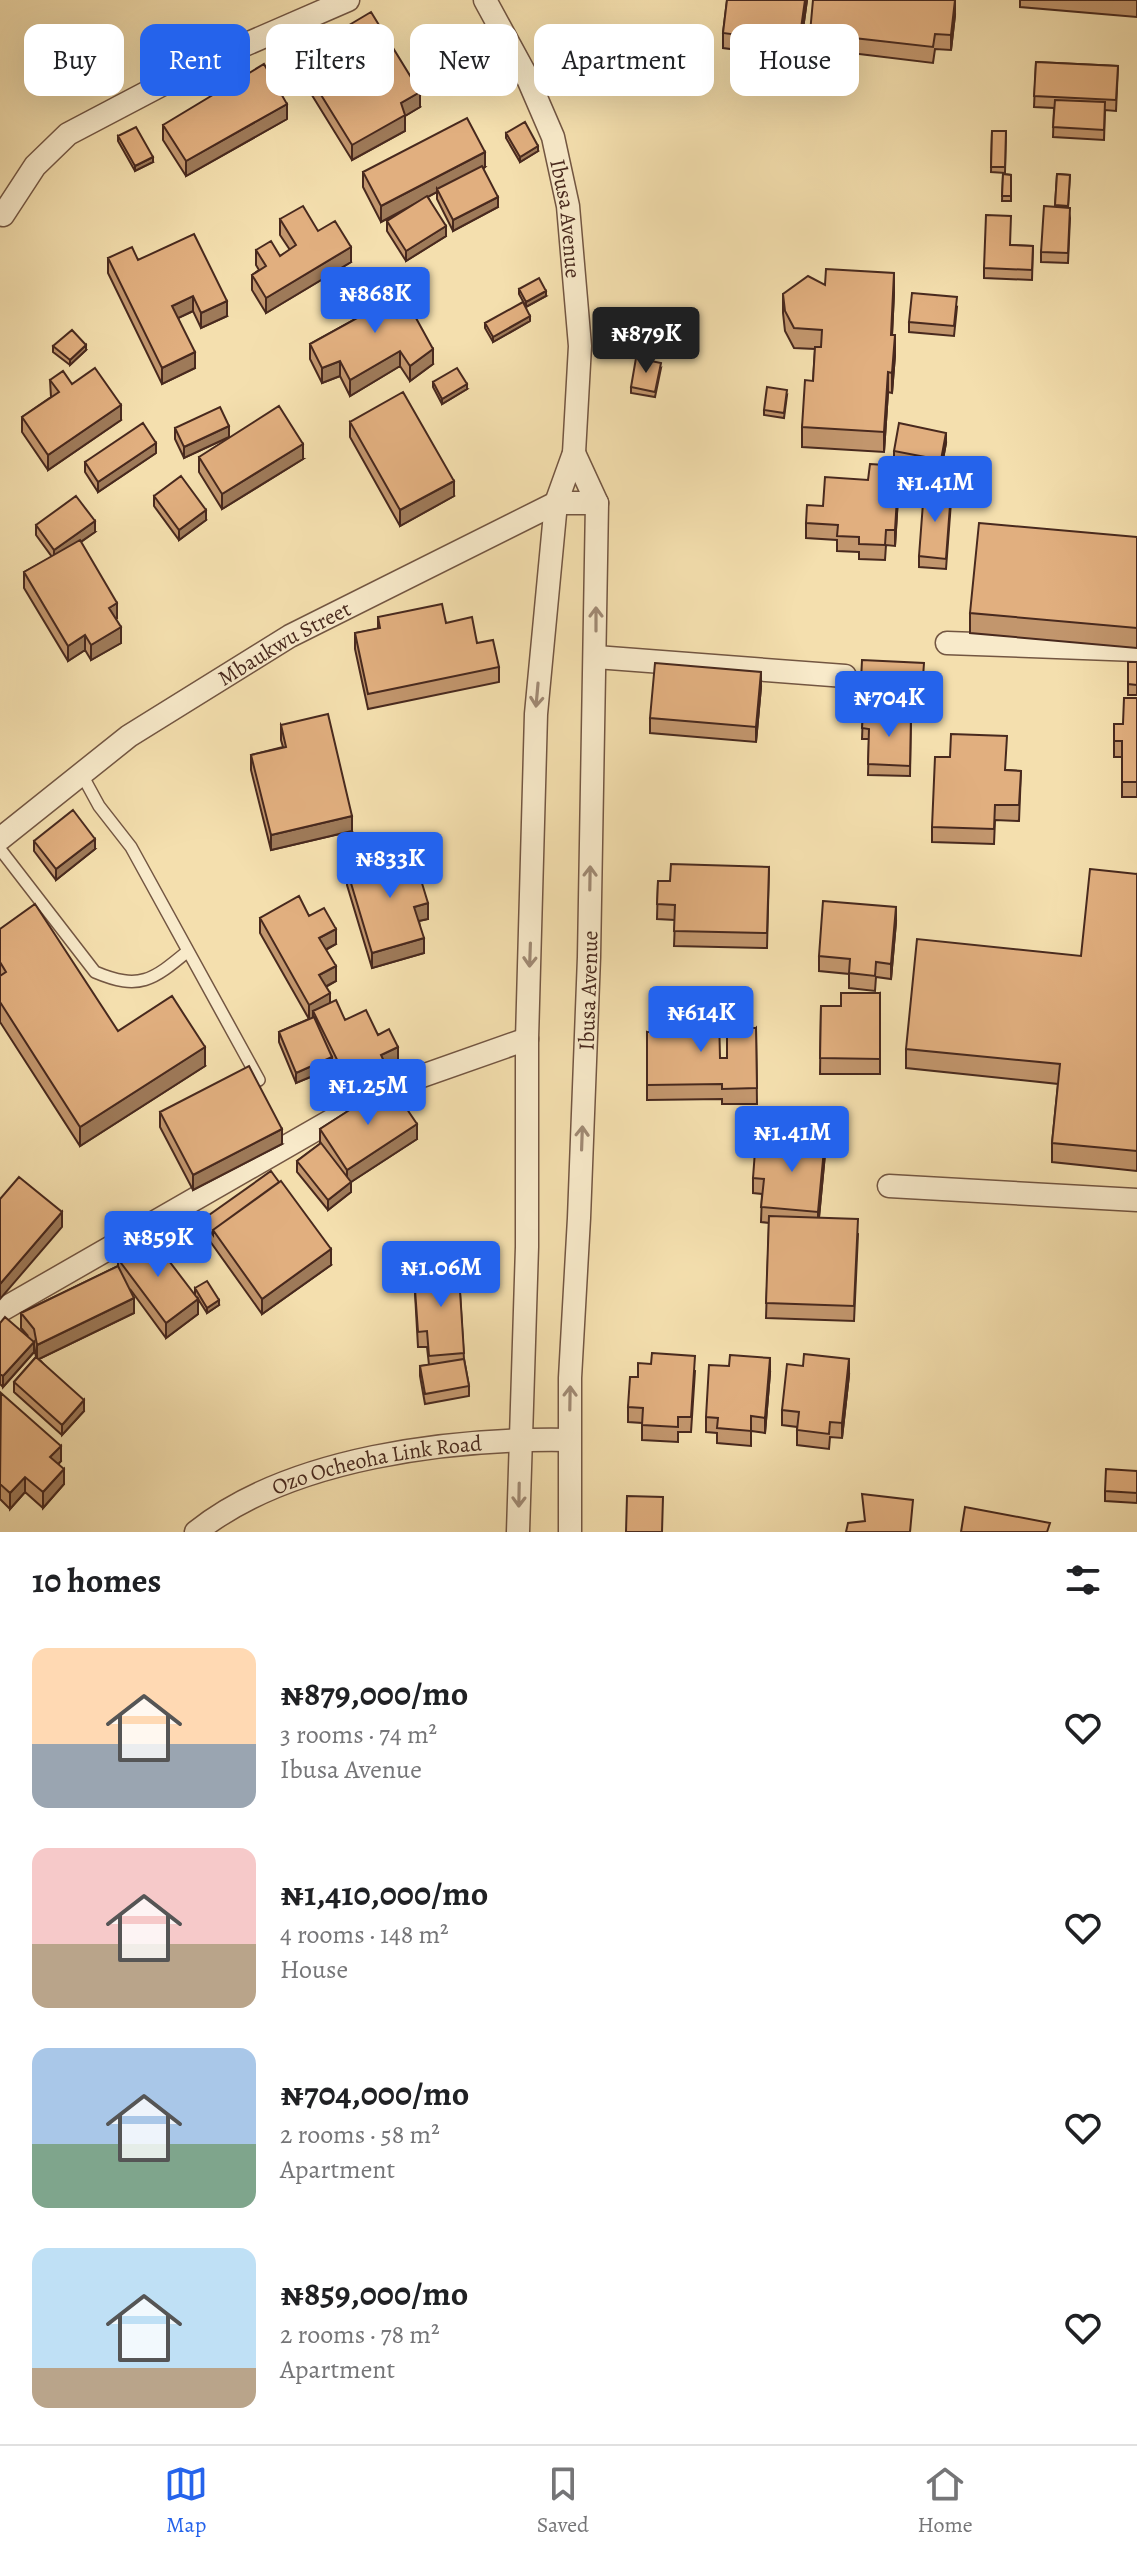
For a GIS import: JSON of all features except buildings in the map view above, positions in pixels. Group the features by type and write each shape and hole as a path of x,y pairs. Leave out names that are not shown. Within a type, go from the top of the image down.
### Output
{"street":[{"path":"3,215 35,166 68,134 205,62 348,0"},
{"name":"Ibusa Avenue","path":"485,0 528,79 553,137 568,206 580,346 574,453 556,503 536,714 527,1039 527,1247 518,1532"},
{"name":"Ibusa Avenue","path":"570,1532 569,1440 589,957 597,503 574,453"},
{"name":"Mbaukwu Street","path":"0,839 80,772 129,736 290,636 556,503 597,503"},
{"path":"947,643 1137,650"},
{"path":"596,657 845,676"},
{"path":"0,1311 388,1088 527,1039"},
{"path":"889,1186 1137,1200"},
{"name":"Ozo Ocheoha Link Road","path":"196,1532 253,1498 305,1476 357,1460 433,1447 520,1439 569,1440"}],"lane":[{"path":"80,772 99,806 131,847 259,1080"},
{"path":"0,849 95,972 118,982 155,979 188,951"}]}
